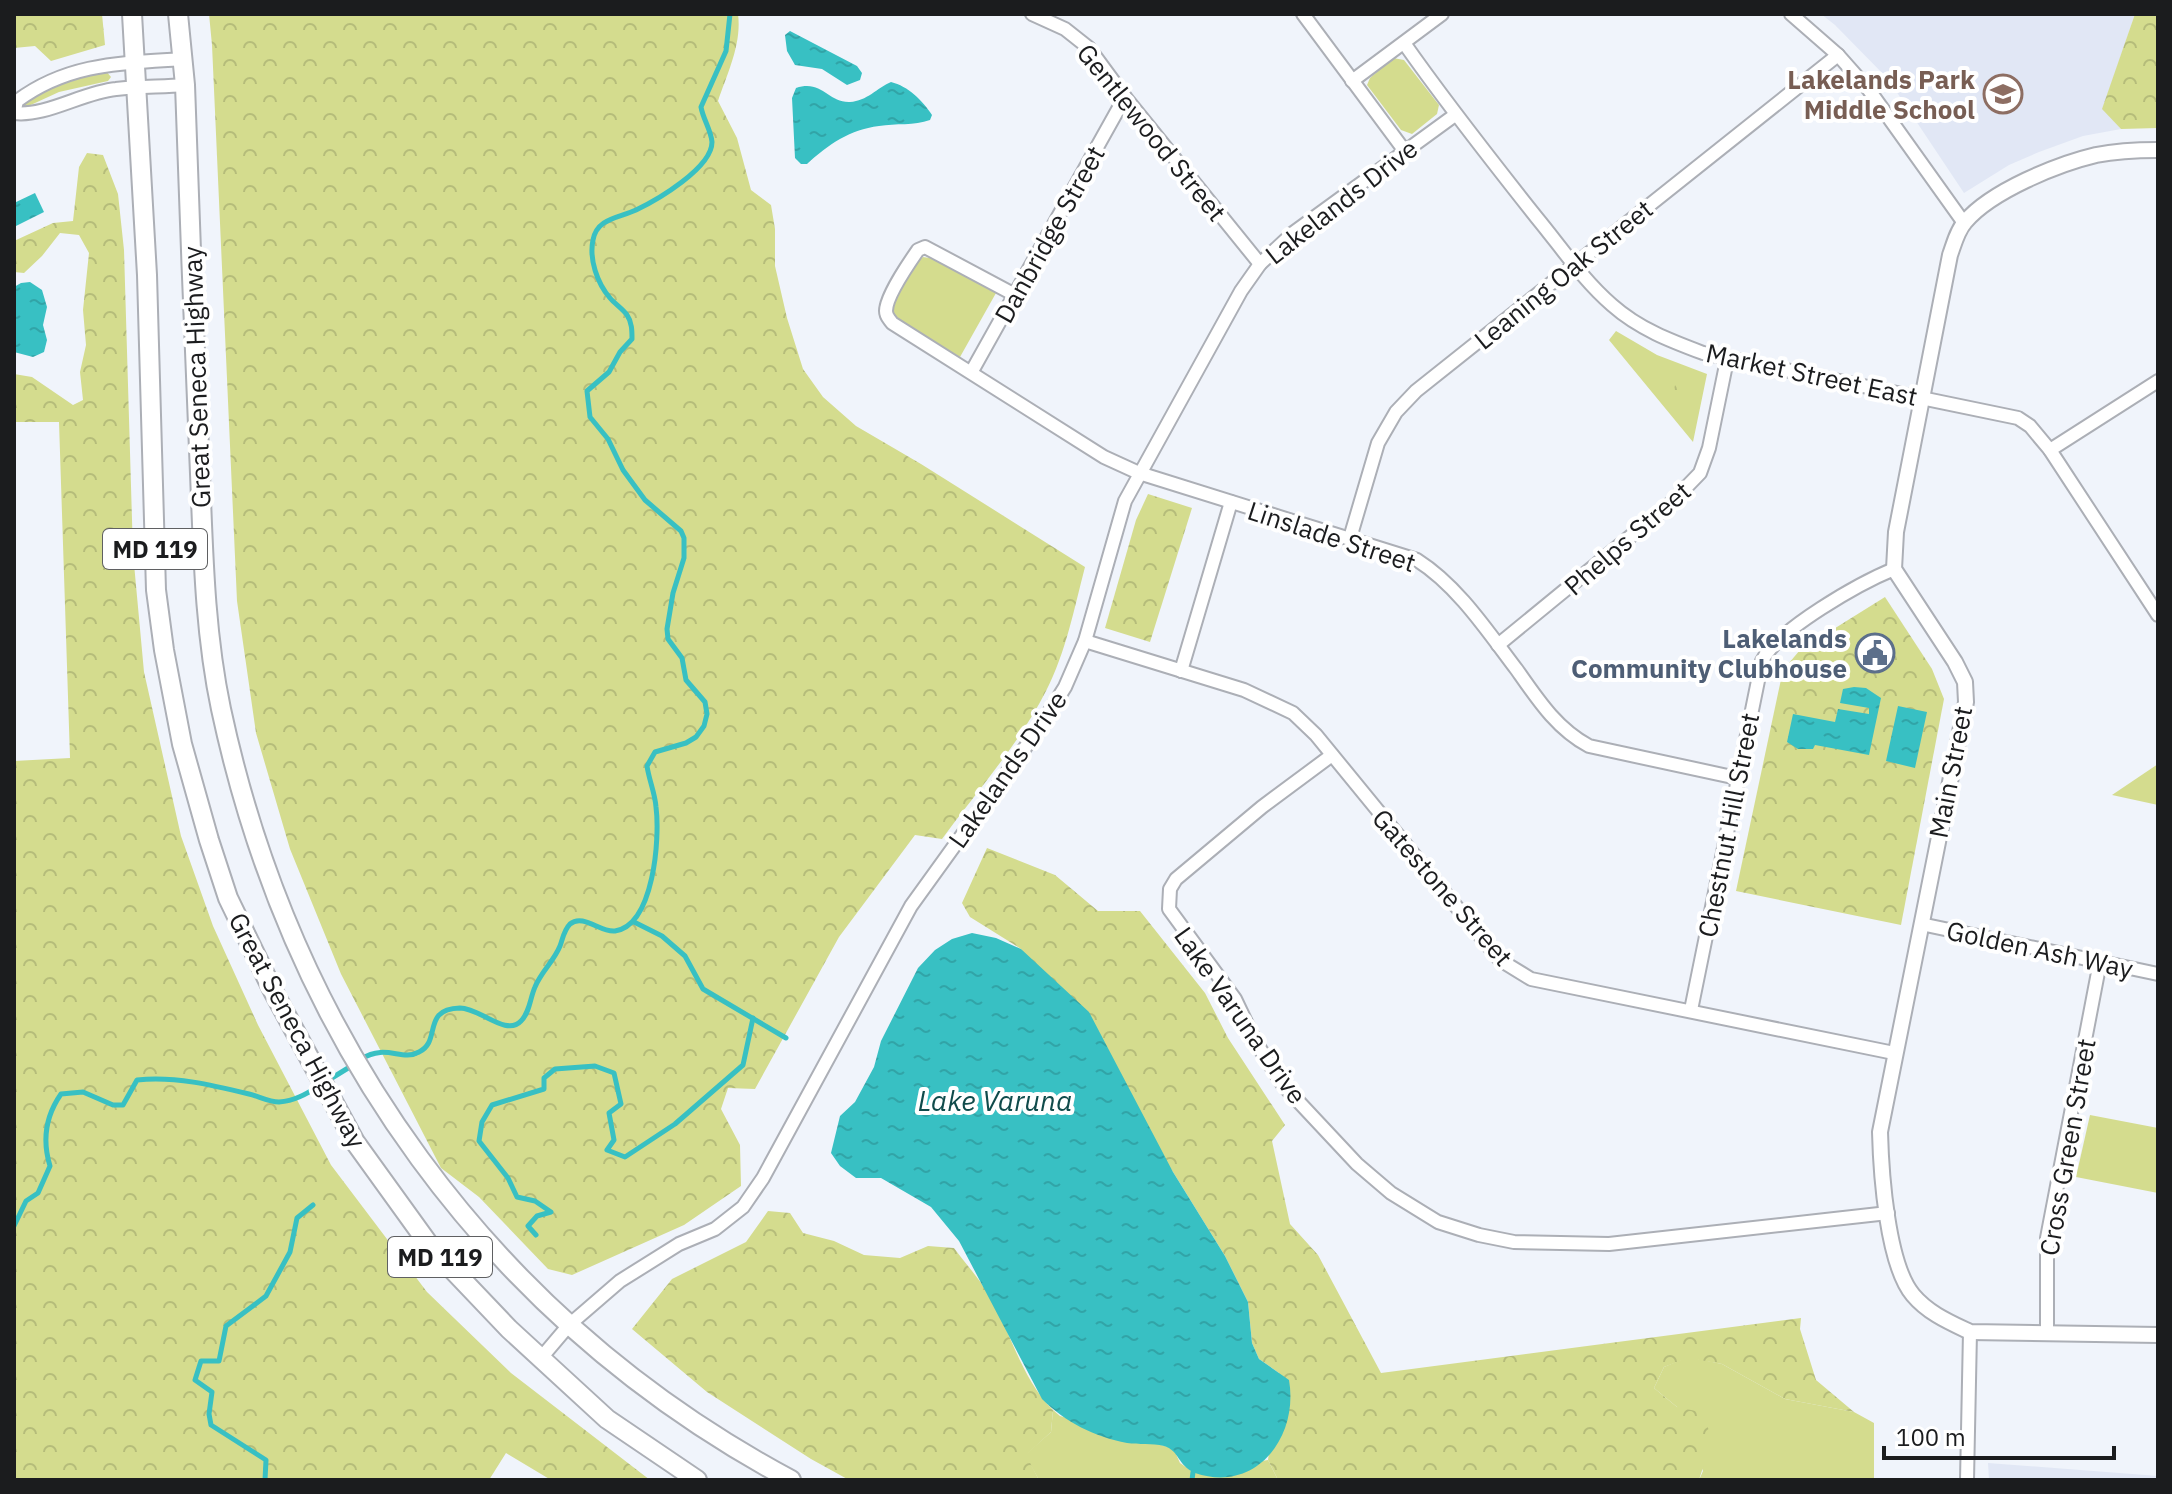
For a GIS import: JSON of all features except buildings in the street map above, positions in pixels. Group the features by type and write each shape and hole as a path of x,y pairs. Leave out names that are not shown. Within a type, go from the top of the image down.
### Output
{"main road":[{"name":"Great Seneca Highway","path":"132,14 147,275 156,590 182,744 228,898 273,991 355,1142 430,1246 457,1277 607,1419 697,1480"},
{"name":"Great Seneca Highway","path":"178,14 185,85 205,591 220,707 248,813 278,903 313,985 396,1126 454,1207 486,1244 569,1325 668,1403 748,1457 791,1480"}],"street":[{"name":"Gentlewood Street","path":"1032,14 1065,29 1089,48 1260,264"},
{"path":"1303,14 1404,150"},
{"path":"1352,81 1442,14"},
{"path":"1791,14 1838,55 1869,90 1964,223"},
{"name":"Market Street East","path":"1404,43 1455,115 1574,264 1613,306 1659,336 1727,360 2018,418 2030,426 2050,450 2158,615"},
{"name":"Leaning Oak Street","path":"1350,538 1378,443 1396,412 1416,391 1838,55"},
{"path":"183,59 77,70 51,79 17,101 14,113 30,115 115,89 185,85"},
{"name":"Danbridge Street","path":"972,371 1125,97"},
{"name":"Lakelands Drive","path":"541,1358 569,1325 620,1281 679,1244 715,1229 743,1207 763,1178 911,906 1055,704 1085,641 1125,501 1241,291 1260,264 1293,233 1455,115"},
{"path":"1894,569 1896,532 1950,255 1964,223 1989,202 2058,167 2096,155 2158,150"},
{"name":"Linslade Street","path":"1015,295 925,247 918,250 893,293 886,316 892,323 1104,457 1139,473 1417,560 1454,592 1544,708 1575,738 1601,749 1737,778"},
{"name":"Phelps Street","path":"1498,645 1670,504 1700,473 1709,448 1727,360"},
{"path":"2050,450 2158,381"},
{"path":"1181,671 1231,502"},
{"name":"Chestnut Hill Street","path":"1691,1010 1758,675 1768,648 1784,633 1873,578 1894,569"},
{"name":"Main Street","path":"1894,569 1955,662 1965,682 1966,702 1880,1132 1896,1258 1911,1292 1924,1306 1970,1332 2158,1335"},
{"name":"Gatestone Street","path":"1085,641 1244,690 1293,713 1316,735 1500,960 1531,979 1894,1053"},
{"name":"Lake Varuna Drive","path":"1332,755 1262,807 1176,879 1170,889 1169,909 1235,999 1255,1041 1283,1085 1357,1164 1391,1193 1425,1215 1452,1227 1498,1240 1559,1245 1609,1244 1888,1213"},
{"name":"Golden Ash Way","path":"1921,924 2158,974"},
{"name":"Cross Green Street","path":"2047,1332 2047,1238 2100,962"},
{"path":"1967,1480 1970,1332"}],"shaded area":[{"name":"Lakelands Park Middle School","path":"1821,14 2135,14 2103,108 2121,129 2083,136 2039,152 2009,165 1964,193 1888,79"},
{"path":"1988,1463 2158,1476 2158,1480 1989,1480"}],"green space":[{"path":"14,14 102,14 105,45 51,61 35,46 14,48"},
{"path":"209,14 738,14 736,48 718,101 737,138 751,190 771,205 775,229 775,266 803,369 823,397 856,426 1085,567 1053,676 1035,711 1010,748 942,839 915,835 839,937 755,1089 728,1088 721,1109 740,1145 741,1186 684,1225 572,1275 548,1269 479,1197 441,1168 341,974 290,849 256,733 237,601"},
{"path":"2135,14 2158,14 2158,128 2121,129 2102,109"},
{"path":"1393,58 1404,60 1439,105 1437,114 1412,134 1401,130 1367,85 1370,78"},
{"path":"106,71 111,77 108,81 59,92 22,109 20,107 53,85"},
{"path":"87,153 103,155 118,194 124,250 133,553 144,672 181,836 213,926 258,1025 331,1165 427,1292 511,1373 650,1480 551,1480 506,1453 489,1480 14,1480 14,761 70,758 59,422 14,422 14,374 32,377 73,405 83,400 80,372 86,345 83,310 89,253 79,235 60,233 24,273 14,272 14,241 53,223 73,221 79,167"},
{"path":"923,257 936,259 996,293 960,357 901,323 894,314 892,306 896,295"},
{"path":"1616,331 1657,355 1707,374 1693,442 1609,340"},
{"path":"1678,372 1701,378 1696,400 1673,394"},
{"path":"1148,494 1192,508 1150,642 1105,628 1136,520"},
{"path":"1885,597 1932,669 1944,699 1901,925 1736,891 1783,670 1800,650"},
{"path":"2158,764 2158,805 2112,795"},
{"path":"987,848 1055,875 1098,911 1140,911 1205,993 1228,1038 1285,1125 1272,1141 1290,1224 1318,1255 1381,1373 1801,1318 1800,1329 1816,1380 1854,1412 1785,1399 1722,1364 1688,1358 1664,1367 1654,1388 1677,1407 1705,1413 1711,1442 1699,1480 1278,1480 1268,1460 1279,1373 1259,1359 1252,1343 1248,1302 1225,1256 1173,1172 1021,949 970,917 962,903"},
{"path":"2090,1115 2158,1128 2158,1193 2076,1177"},
{"path":"768,1211 790,1213 803,1233 834,1241 864,1255 900,1258 928,1246 954,1248 984,1288 1024,1369 1053,1410 1051,1432 1026,1455 1039,1480 849,1480 707,1392 632,1329 672,1279 746,1242"},
{"path":"1688,1357 1722,1364 1785,1399 1854,1412 1874,1423 1874,1480 1699,1480 1703,1471 1677,1407 1654,1388 1664,1367"},
{"path":"1053,1410 1060,1416 1168,1447 1175,1452 1180,1463 1193,1472 1268,1460 1278,1480 1039,1480 1025,1455 1051,1432"}],"water":[{"path":"790,31 857,66 862,73 860,80 847,85 822,69 795,65 787,51 785,35"},
{"path":"891,82 920,99 932,115 930,120 868,128 840,139 807,164 801,164 795,158 792,98 796,88 812,87 850,102 867,97"},
{"path":"35,193 44,212 14,227 14,203"},
{"path":"30,282 42,290 47,307 43,325 47,340 44,352 33,357 14,352 14,287"},
{"path":"1866,688 1881,698 1869,755 1815,745 1813,749 1798,749 1787,742 1793,714 1835,722 1838,709 1869,714 1869,708 1840,703 1843,689"},
{"path":"1898,706 1927,712 1915,768 1886,761"},
{"name":"Lake Varuna","path":"972,933 996,938 1021,949 1089,1012 1173,1172 1225,1256 1248,1302 1252,1343 1259,1359 1289,1380 1287,1422 1280,1440 1269,1456 1254,1468 1237,1475 1217,1477 1195,1473 1169,1448 1103,1437 1060,1415 1042,1399 959,1241 931,1207 881,1178 856,1178 840,1166 831,1153 840,1116 855,1102 874,1067 881,1041 918,968 935,950 952,939"}],"waterway":[{"path":"361,1059 386,1052 406,1055 419,1052 430,1041 436,1019 448,1010 468,1009 500,1024 515,1025 526,1013 533,991 570,924 581,921 615,931 628,925 646,897 657,839 655,802 647,766 655,752 696,737 704,726 707,714 705,702 686,680 682,658 668,639 673,593 684,558 684,538 681,531 645,500 623,470 608,439 590,417 587,391 609,372 620,352 632,339 629,318 605,292 598,278 592,247 599,227 669,191 693,172 710,152 712,142 701,107 726,51 730,14"},
{"path":"634,922 662,936 685,956 703,989 786,1038"},
{"path":"536,1235 528,1226 537,1216 551,1212 535,1201 517,1197 508,1178 479,1141 482,1122 492,1105 544,1089 544,1078 555,1069 595,1066 614,1073 621,1104 609,1113 614,1140 607,1150 625,1157 675,1124 743,1065 753,1018"},
{"path":"327,1081 353,1065"},
{"path":"14,1226 26,1201 38,1193 50,1166 46,1129 51,1111 61,1094 83,1092 113,1105 123,1105 137,1080 165,1079 207,1085 279,1102 295,1099 319,1086"},
{"path":"265,1480 266,1460 211,1425 212,1392 195,1380 201,1361 219,1361 226,1326 266,1296 290,1252 297,1218 313,1205"},
{"path":"1192,1480 1193,1472"}],"place":[{"name":"Lakelands Park Middle School","path":"2003,94"},
{"name":"Lakelands Community Clubhouse","path":"1875,653"}]}
